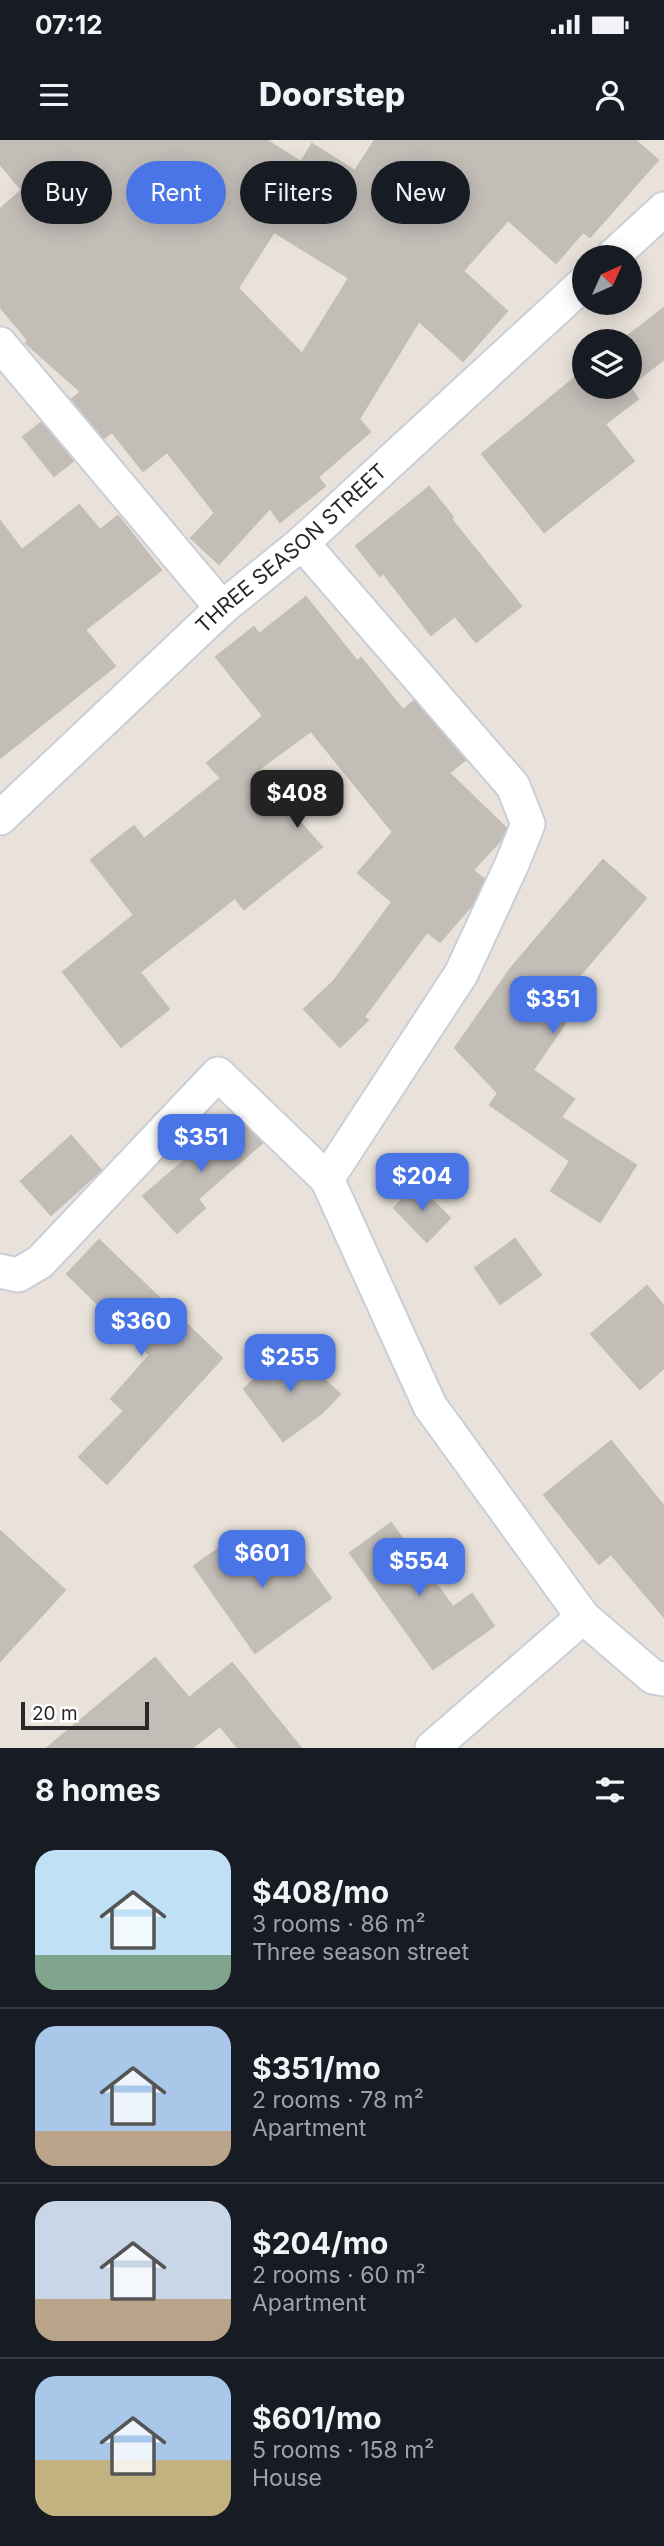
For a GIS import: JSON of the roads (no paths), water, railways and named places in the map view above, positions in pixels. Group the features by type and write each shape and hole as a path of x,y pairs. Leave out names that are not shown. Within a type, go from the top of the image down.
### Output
{"street":[{"path":"625,245 664,209"},
{"name":"THREE SEASON STREET","path":"0,817 222,608 302,543 572,294"},
{"path":"0,344 222,608"},
{"path":"302,543 513,786 527,824 512,864 461,974 327,1179"},
{"path":"0,1271 18,1275 40,1262 218,1074 327,1179 430,1406 583,1617 653,1677 664,1679"},
{"path":"432,1748 583,1617"}]}
